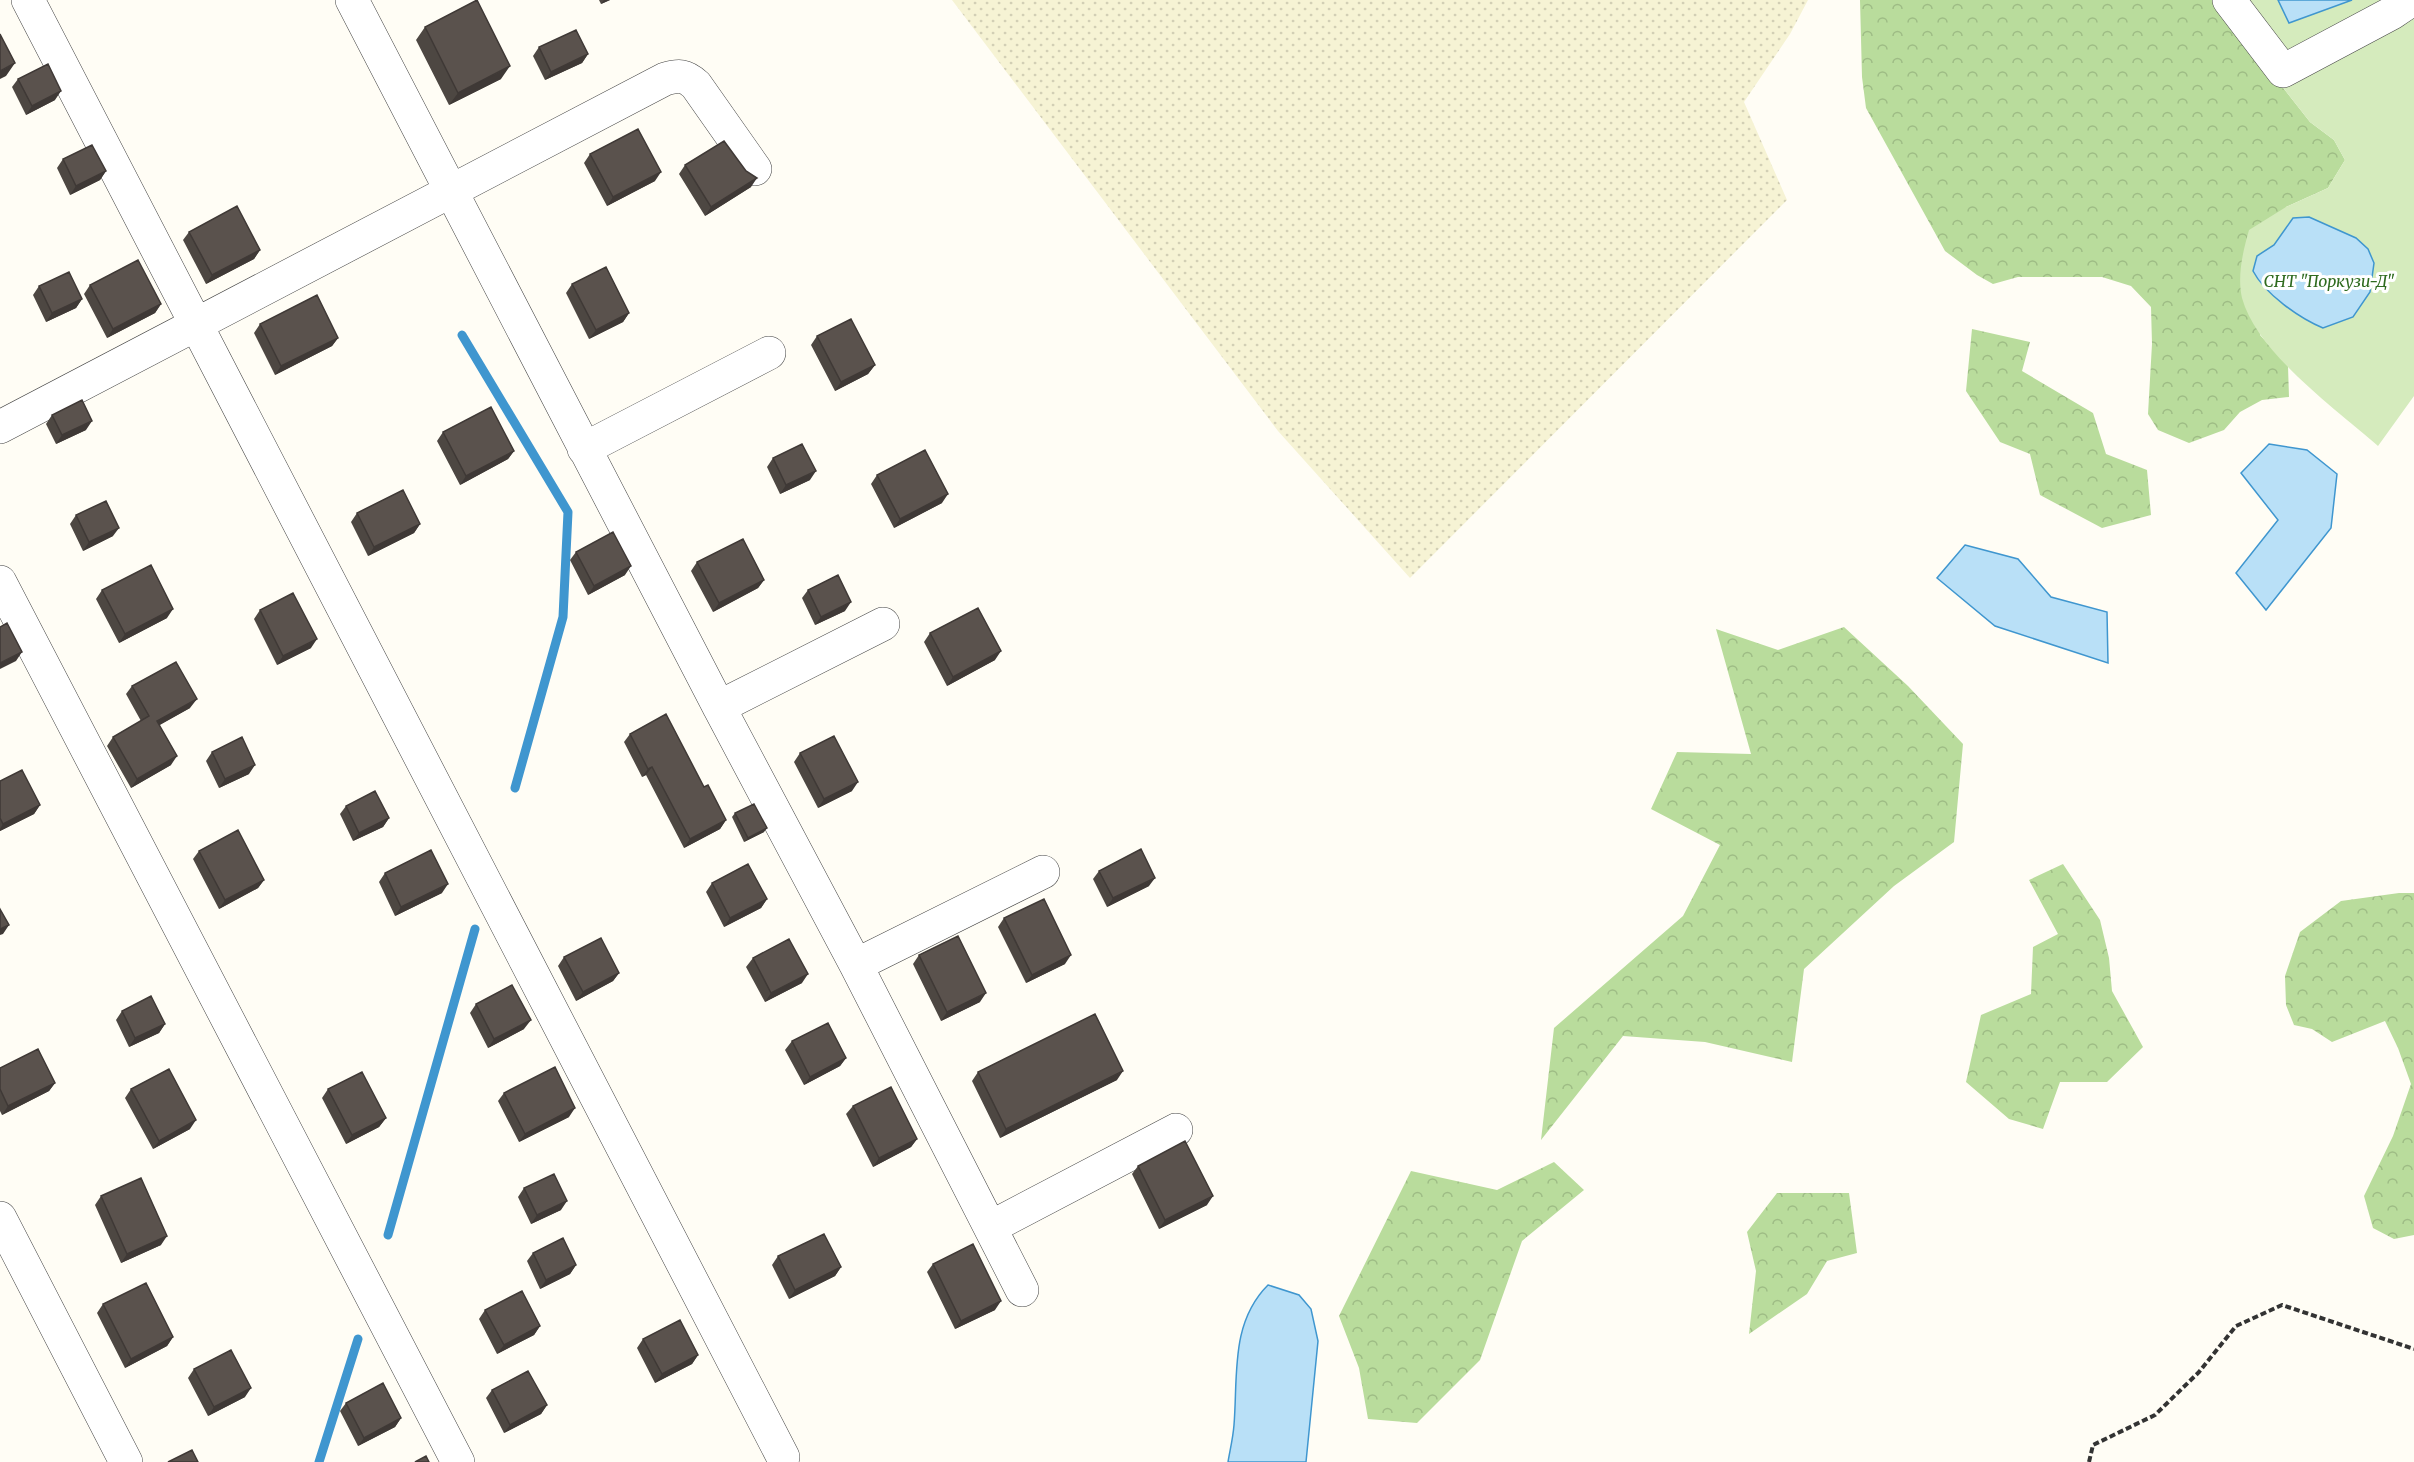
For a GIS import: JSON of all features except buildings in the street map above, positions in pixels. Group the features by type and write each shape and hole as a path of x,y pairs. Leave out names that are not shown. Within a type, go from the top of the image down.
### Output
{"street":[{"path":"28,0 783,1457"},
{"path":"352,0 584,449 856,965 1022,1290"},
{"path":"2229,0 2283,71 2392,13 2411,0"},
{"path":"0,427 665,79 678,75 688,78 696,85 755,169"},
{"path":"584,449 769,353"},
{"path":"0,582 458,1462"},
{"path":"719,707 883,624"},
{"path":"856,965 1043,872"},
{"path":"991,1227 1176,1130"},
{"path":"0,1218 126,1462"}],"path":[{"path":"2089,1462 2093,1445 2155,1415 2199,1372 2236,1326 2282,1305 2414,1349"}],"shaded area":[{"path":"952,0 1808,0 1790,34 1744,102 1787,200 1410,578 1278,431"}],"green space":[{"path":"1860,0 2214,0 2310,122 2334,140 2345,160 2328,188 2286,207 2260,335 2288,366 2289,397 2262,400 2240,412 2224,430 2189,443 2158,430 2148,414 2152,344 2151,307 2131,286 2102,277 2018,277 1993,284 1945,251 1866,108 1862,77"},
{"name":"СНТ \"Поркузи-Д\"","path":"2214,0 2414,0 2414,396 2378,446 2320,397 2281,359 2250,319 2242,298 2240,272 2249,230 2286,207 2328,188 2345,160 2334,140 2310,122"},
{"path":"1972,329 2030,342 2022,371 2093,413 2106,454 2147,470 2151,515 2102,528 2040,495 2030,454 2000,442 1966,391"},
{"path":"1844,627 1908,686 1963,744 1954,842 1894,886 1804,969 1792,1062 1705,1042 1623,1036 1541,1140 1554,1028 1683,916 1720,845 1651,809 1677,752 1751,754 1716,629 1778,650"},
{"path":"2063,864 2100,920 2109,958 2112,991 2143,1047 2107,1082 2060,1082 2043,1129 2009,1119 1966,1082 1981,1015 2031,994 2033,947 2058,934 2029,880"},
{"path":"2414,893 2414,1235 2394,1239 2373,1228 2364,1196 2393,1136 2411,1084 2398,1048 2385,1021 2332,1042 2312,1029 2294,1025 2286,1005 2285,976 2300,932 2341,901"},
{"path":"1554,1162 1584,1190 1522,1241 1480,1360 1417,1423 1368,1419 1359,1368 1339,1316 1411,1171 1497,1190"},
{"path":"1777,1193 1849,1193 1857,1253 1827,1261 1807,1294 1749,1334 1756,1271 1747,1232"}],"water":[{"path":"2278,0 2352,0 2289,23"},
{"path":"2309,217 2356,238 2368,249 2374,263 2370,292 2353,317 2323,328 2274,297 2253,271 2257,256 2274,245 2293,218"},
{"path":"2269,444 2307,450 2337,474 2331,528 2266,610 2236,573 2278,520 2241,473"},
{"path":"1965,545 2018,559 2051,597 2107,612 2108,663 1995,626 1937,578"},
{"path":"1268,1285 1299,1295 1311,1309 1318,1341 1306,1462 1228,1462 1234,1430 1236,1369 1242,1333 1247,1316"}],"waterway":[{"path":"462,335 568,512 563,617 515,788"},
{"path":"388,1235 475,929"},
{"path":"319,1462 358,1339"}]}
